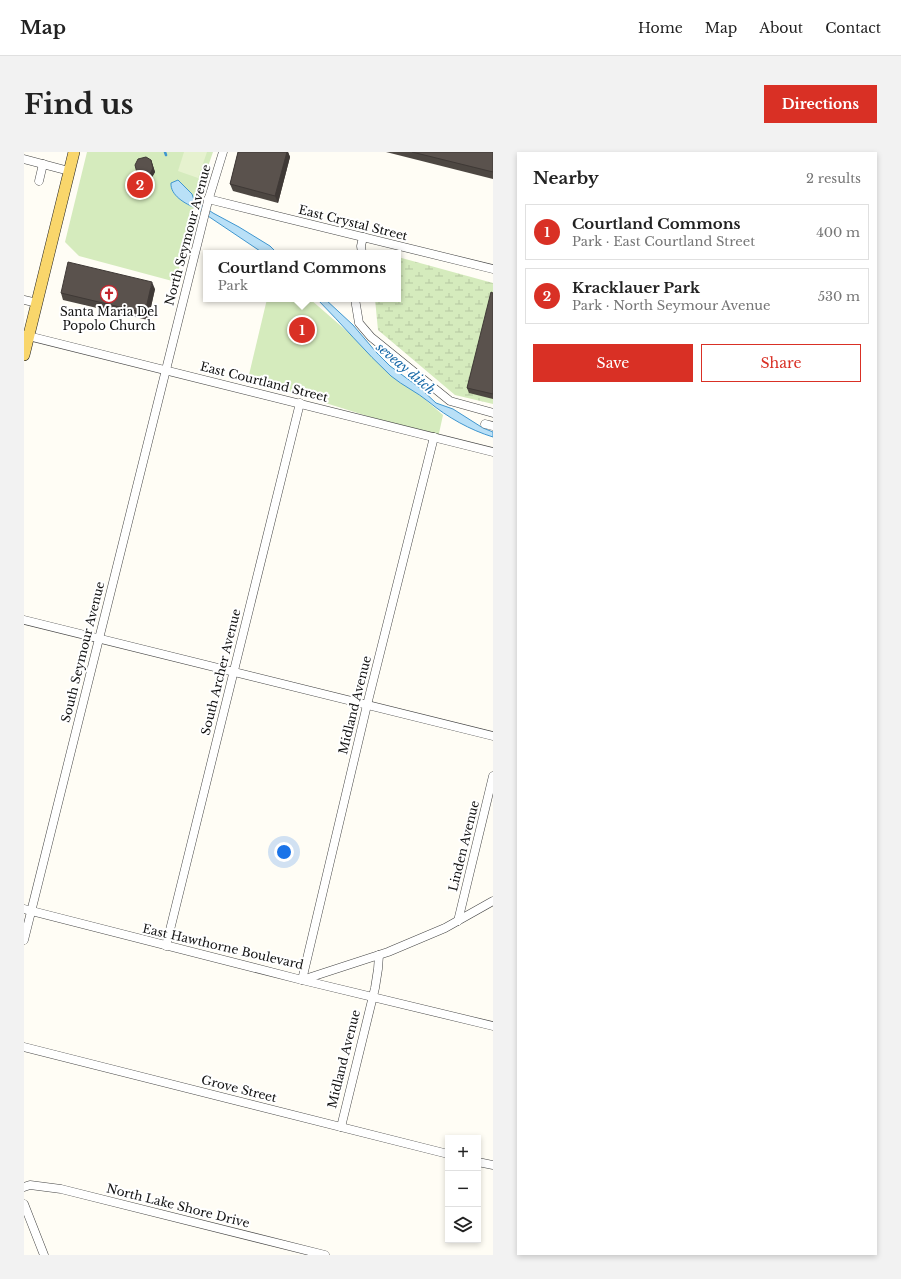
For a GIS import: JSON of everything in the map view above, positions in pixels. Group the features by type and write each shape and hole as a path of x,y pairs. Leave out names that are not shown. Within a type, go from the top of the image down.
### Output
{"main road":[{"path":"24,355 26,336 37,303 74,152"}],"street":[{"name":"North Seymour Avenue","path":"165,370 202,222 223,152"},
{"path":"24,159 69,171"},
{"path":"39,181 43,164"},
{"name":"East Crystal Street","path":"208,200 493,269"},
{"path":"362,250 363,237"},
{"path":"24,300 37,303"},
{"path":"356,302 359,323 371,337 450,401 493,413"},
{"name":"East Courtland Street","path":"26,336 493,452"},
{"name":"South Seymour Avenue","path":"24,940 28,910 99,638 165,370"},
{"name":"South Archer Avenue","path":"166,946 300,403"},
{"name":"Midland Avenue","path":"302,980 434,437"},
{"path":"24,620 493,736"},
{"name":"Linden Avenue","path":"458,921 493,776"},
{"name":"East Hawthorne Boulevard","path":"28,910 302,980 379,955 458,921 493,901"},
{"name":"Midland Avenue","path":"341,1127 372,997 378,969 379,955"},
{"path":"302,980 493,1026"},
{"name":"Grove Street","path":"24,1047 445,1153"},
{"path":"481,1163 493,1165"},
{"name":"North Lake Shore Drive","path":"24,1187 30,1185 61,1189 308,1253 325,1255"},
{"path":"24,1204 44,1255"}],"green space":[{"path":"87,152 213,152 190,219 176,282 79,256 65,242"},
{"path":"184,152 207,152 198,178 178,171"},
{"path":"401,258 493,283 493,404 455,395 378,330 375,302 401,302"},
{"path":"266,302 313,302 443,415 438,438 248,379"}],"water":[{"path":"178,180 192,194 194,200 213,213 270,246 274,250 259,250 196,208 187,204 176,195 171,187 171,183"},
{"path":"320,302 328,302 353,325 390,366 420,388 436,403 453,409 483,428 493,432 493,437 467,427 451,418 420,395 400,383 372,357"}],"building":[{"path":"238,152 287,152 275,196 230,184"},
{"path":"412,152 493,152 493,172"},
{"path":"146,157 151,160 153,168 150,174 142,176 137,173 135,165 138,159"},
{"name":"Santa Maria Del Popolo Church","path":"68,262 152,282 145,313 61,293"},
{"path":"491,292 493,293 493,394 467,388"}],"place":[{"name":"Kracklauer Park","path":"140,185"},
{"name":"Santa Maria Del Popolo Church","path":"109,294"},
{"name":"Courtland Commons","path":"302,330"}],"water label":[{"name":"seveay ditch","path":"406,368"}]}
